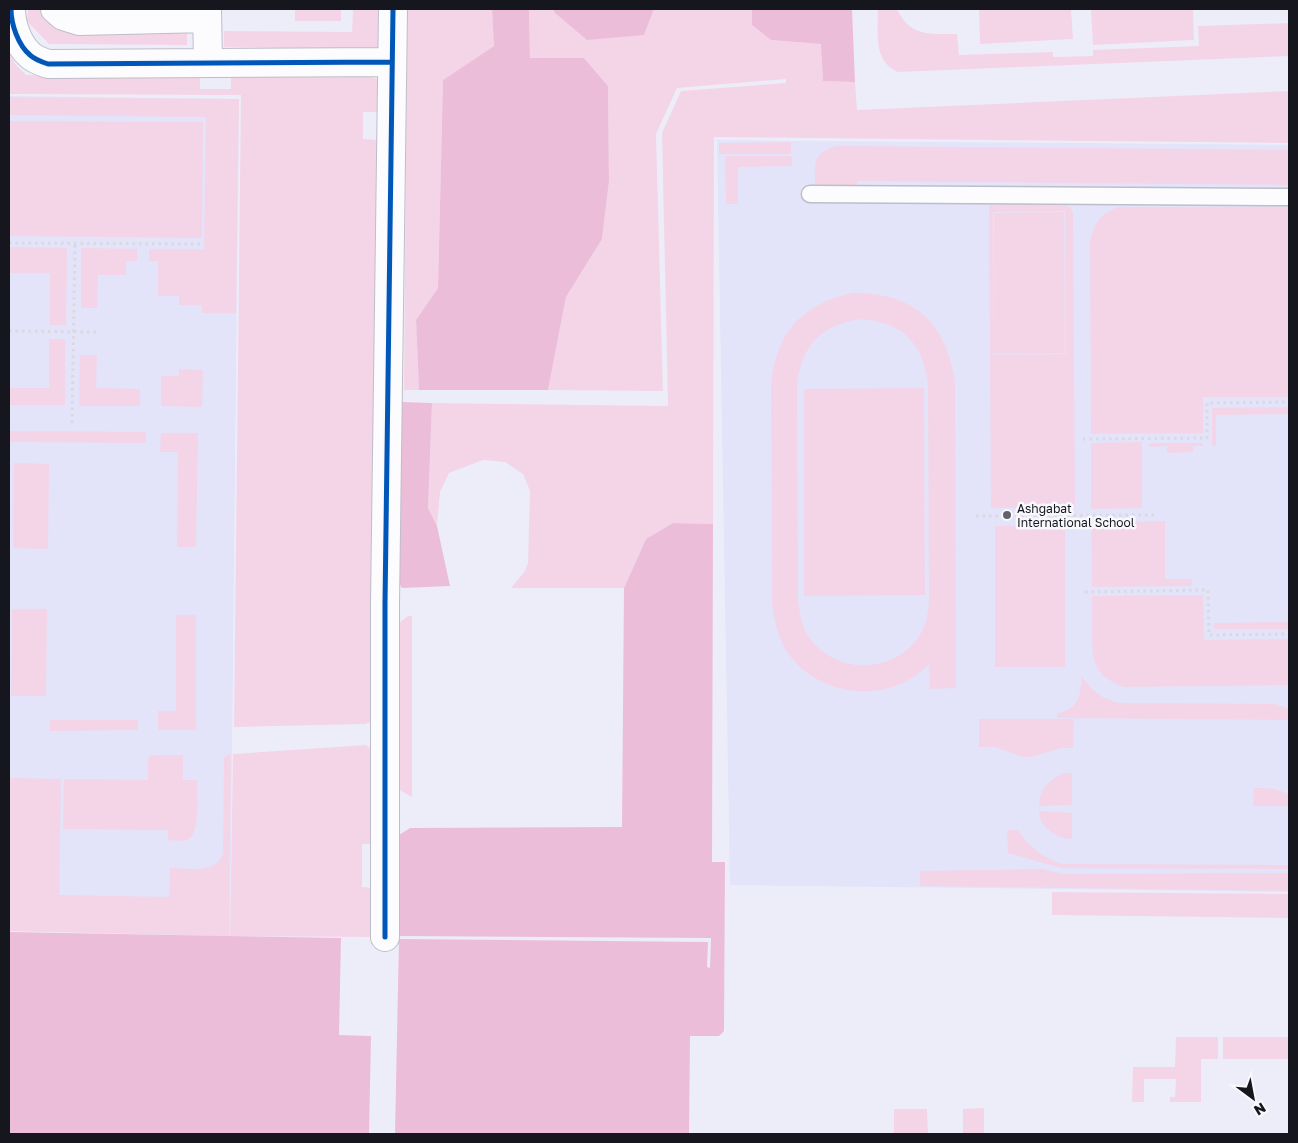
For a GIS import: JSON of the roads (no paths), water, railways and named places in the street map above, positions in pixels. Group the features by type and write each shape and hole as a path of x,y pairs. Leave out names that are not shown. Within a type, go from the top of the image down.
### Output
{"street":[{"path":"11,9 11,19 16,35 30,56 48,64 392,62"},
{"path":"55,9 63,16 79,21 207,14 208,63"},
{"path":"385,937 385,604 393,9"}],"lane":[{"path":"810,194 1289,197"}],"place":[{"name":"Ashgabat International School","path":"1007,515"}]}
